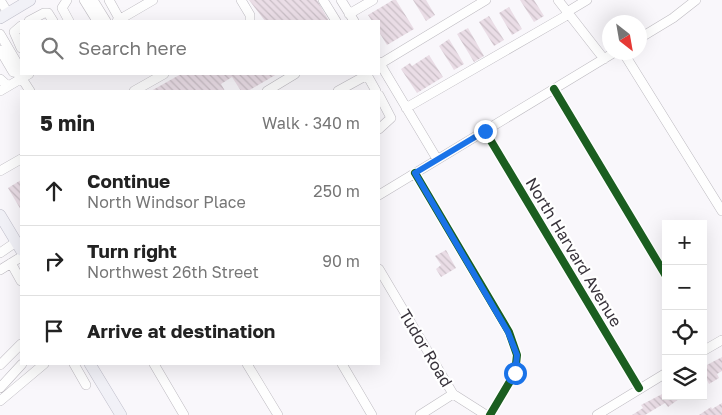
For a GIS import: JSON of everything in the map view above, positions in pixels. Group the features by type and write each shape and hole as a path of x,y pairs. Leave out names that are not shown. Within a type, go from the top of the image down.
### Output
{"main road":[{"path":"4,16 30,0"},
{"path":"0,215 19,246"},
{"path":"94,365 121,415"}],"street":[{"path":"0,0 4,16"},
{"path":"67,0 62,6 68,20"},
{"path":"84,0 96,20"},
{"path":"93,0 105,20"},
{"path":"109,0 119,20 153,0"},
{"path":"241,0 250,15 250,20"},
{"path":"323,0 335,20"},
{"path":"341,0 352,18 373,0"},
{"path":"437,159 380,65 486,0"},
{"path":"558,0 602,56"},
{"path":"406,108 587,0"},
{"path":"647,34 673,18 696,0"},
{"path":"33,20 44,13 48,13 52,20"},
{"path":"20,27 14,32 20,46"},
{"path":"0,34 20,68"},
{"path":"0,50 13,72 20,74"},
{"path":"380,194 602,60"},
{"path":"628,60 722,211"},
{"path":"0,79 4,89 23,75 30,90"},
{"path":"136,90 162,75"},
{"path":"270,90 293,75"},
{"path":"340,90 365,75"},
{"path":"368,75 375,90"},
{"path":"554,89 662,269"},
{"path":"380,97 391,118 380,127"},
{"name":"North Harvard Avenue","path":"485,131 640,388"},
{"path":"0,171 20,160"},
{"path":"415,173 508,332 517,355 515,373 488,415"},
{"path":"0,251 19,246"},
{"path":"0,270 20,258"},
{"path":"11,263 20,279"},
{"name":"Tudor Road","path":"380,271 453,394 488,415"},
{"path":"707,349 722,340"},
{"path":"0,365 20,345"},
{"path":"0,388 21,365"},
{"path":"0,401 43,365"},
{"path":"75,365 86,385"},
{"path":"155,365 184,415"},
{"path":"248,365 278,415"},
{"path":"343,365 372,415"},
{"path":"597,415 662,375"},
{"path":"420,415 453,394"}],"building":[{"path":"249,0 317,0 328,20 264,20"},
{"path":"396,0 414,29 387,45 380,34 380,20 371,20 368,15"},
{"path":"413,0 426,0 435,15 426,21"},
{"path":"520,0 534,0 544,16 534,22"},
{"path":"509,7 522,29 512,35 499,13"},
{"path":"489,16 504,40 494,46 479,22"},
{"path":"468,28 484,56 474,62 457,34"},
{"path":"449,39 464,64 454,70 439,46"},
{"path":"429,55 443,77 417,93 401,69 410,63 412,66"},
{"path":"179,75 275,75 250,90 240,90 232,77 221,84 224,90 153,90"},
{"path":"20,181 20,208 8,188"},
{"path":"446,250 456,268 441,277 436,269 441,265 435,256"},
{"path":"722,357 722,371 717,374 719,378 709,384 707,380 707,365"},
{"path":"662,394 662,400 678,400 668,407 665,403 645,415 632,415 643,408 641,405"},
{"path":"722,403 722,415 699,415 711,407 712,409"}],"cycle path":[{"path":"554,89 662,269"},
{"path":"485,131 639,388"},
{"path":"415,173 509,332 517,355 515,373 490,415"}],"route":[{"path":"485,131 415,173 508,332 517,355 515,373"}]}
